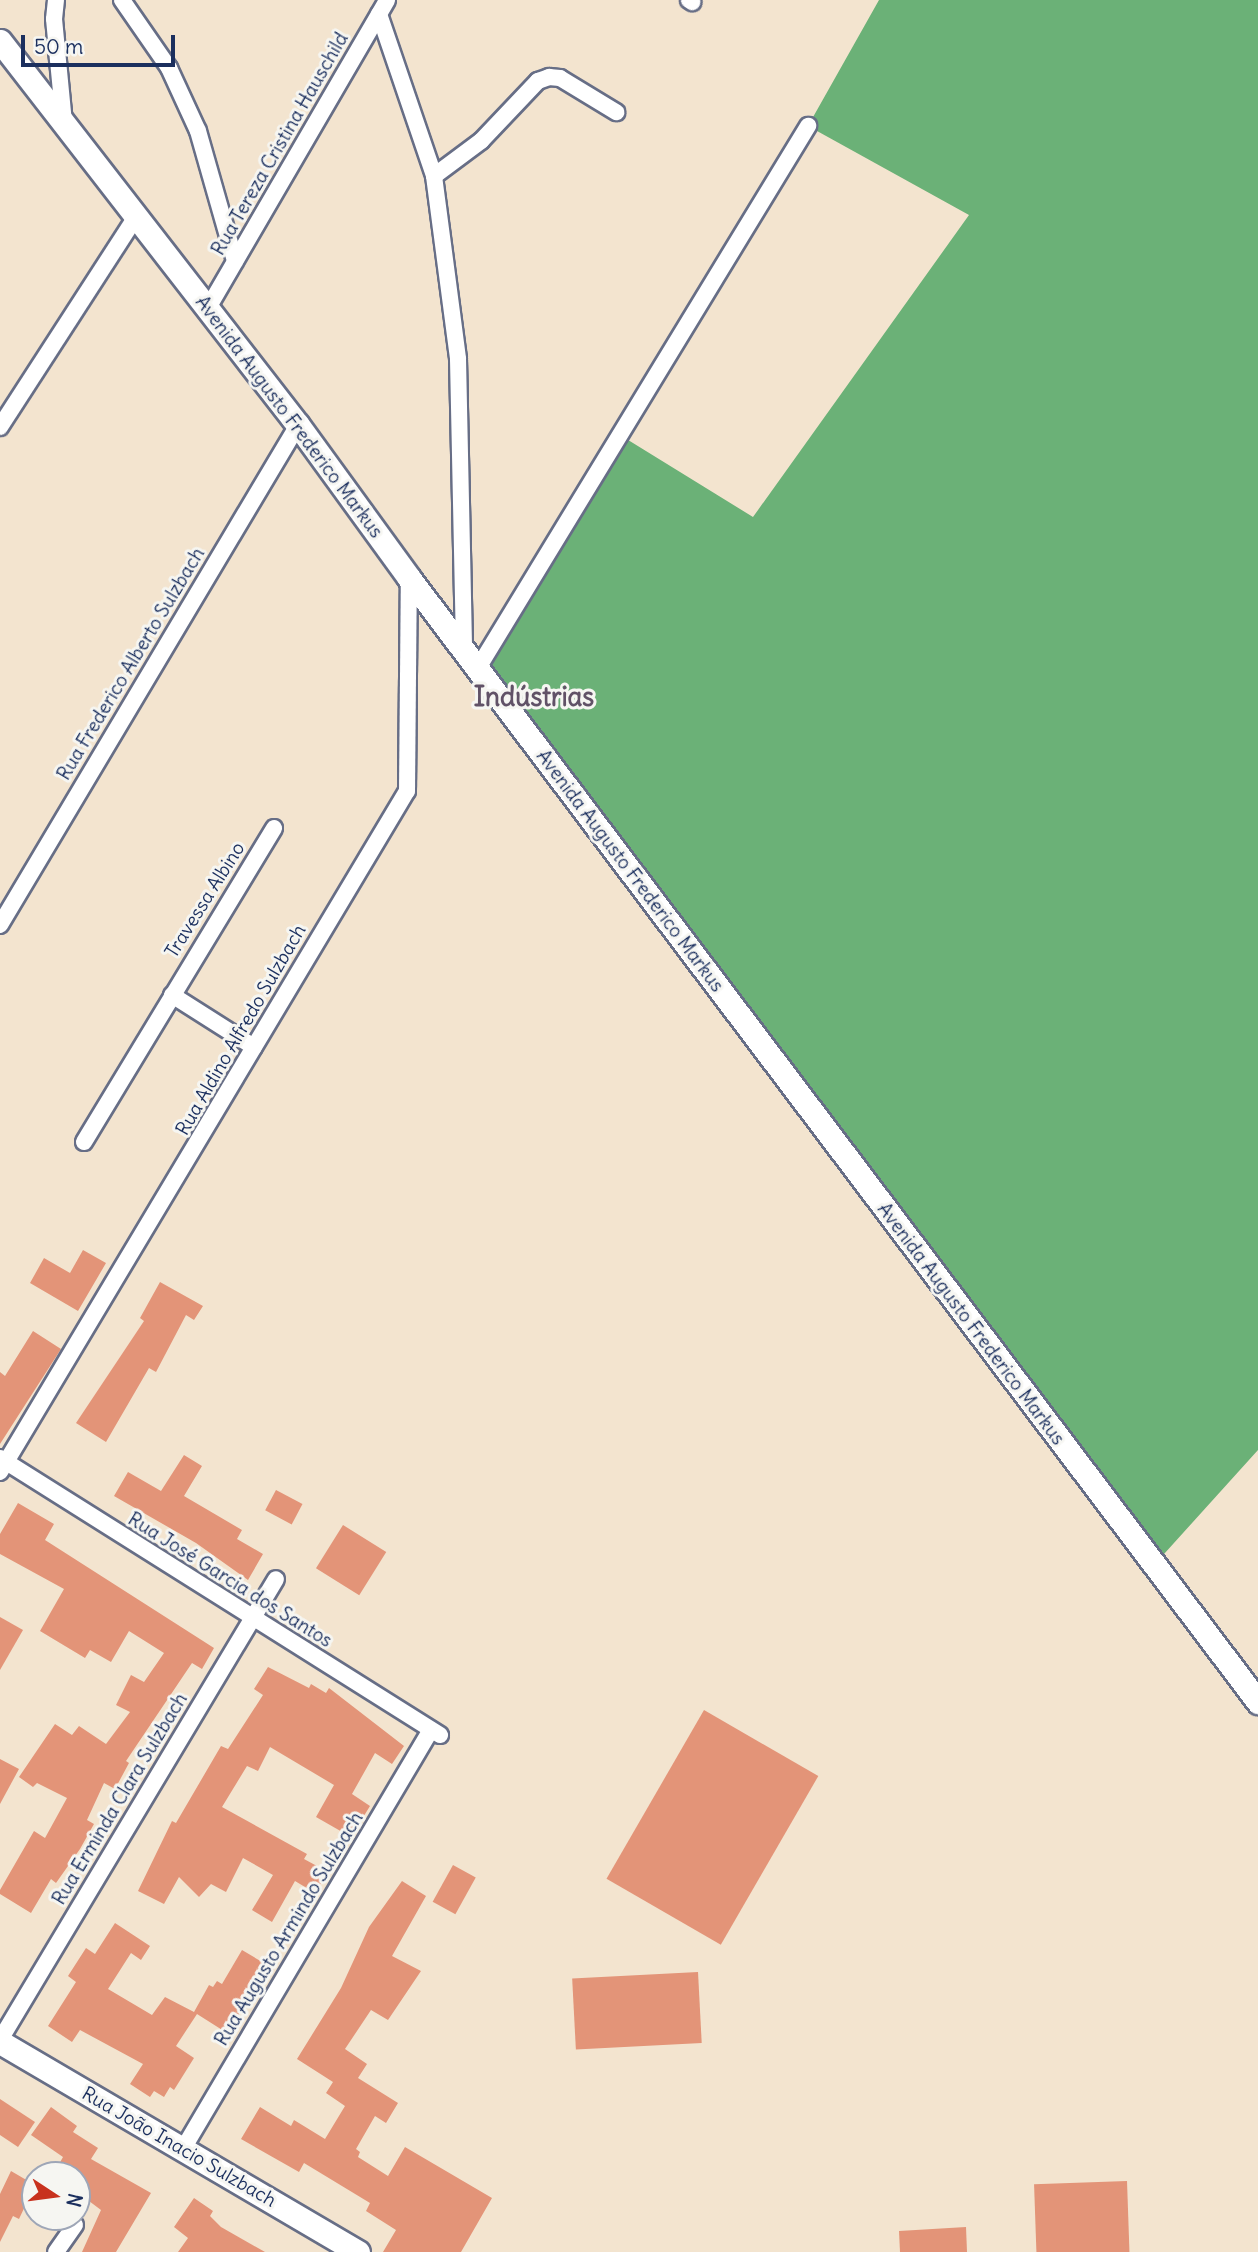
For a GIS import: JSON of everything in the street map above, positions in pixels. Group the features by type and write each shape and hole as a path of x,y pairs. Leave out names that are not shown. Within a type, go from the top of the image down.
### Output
{"street":[{"path":"56,0 54,19 65,126"},
{"path":"122,0 169,68 198,131 235,261"},
{"path":"383,7 434,176 458,359 464,649"},
{"name":"Rua Tereza Cristina Hauschild","path":"208,308 383,7"},
{"name":"Avenida Augusto Frederico Markus","path":"0,41 135,218 299,425 409,578 1258,1702"},
{"path":"434,176 481,141 538,81 549,77 560,78 616,112"},
{"path":"478,668 808,126"},
{"path":"0,427 135,218"},
{"path":"0,392 15,402"},
{"name":"Rua Frederico Alberto Sulzbach","path":"0,925 299,425"},
{"name":"Rua Aldino Alfredo Sulzbach","path":"2,1464 407,791 409,578"},
{"name":"Travessa Albino","path":"84,1142 274,828"},
{"path":"172,995 254,1047"},
{"name":"Rua José Garcia dos Santos","path":"2,1464 435,1732"},
{"name":"Rua Erminda Clara Sulzbach","path":"0,2041 276,1579"},
{"name":"Rua Augusto Armindo Sulzbach","path":"183,2149 435,1732"},
{"name":"Rua João Inacio Sulzbach","path":"0,2041 358,2252"},
{"path":"56,2252 71,2231"}],"green space":[{"path":"879,0 1258,0 1258,1450 1155,1564 478,668 620,435 753,517 969,215 808,126"}],"building":[{"path":"83,1250 106,1263 78,1311 30,1283 44,1258 70,1273"},
{"path":"160,1282 203,1306 194,1320 186,1315 156,1372 149,1368 106,1442 76,1423 144,1321 140,1318"},
{"path":"33,1331 61,1349 0,1444 0,1372 5,1376"},
{"path":"184,1455 202,1466 184,1496 242,1530 237,1539 263,1554 248,1580 196,1543 114,1496 128,1472 161,1491"},
{"path":"276,1490 302,1504 292,1524 265,1510"},
{"path":"18,1503 54,1524 45,1540 214,1648 202,1669 192,1663 126,1761 129,1763 115,1789 104,1783 87,1820 94,1824 80,1849 56,1883 51,1879 31,1913 0,1894 0,1890 34,1831 45,1838 67,1798 37,1783 33,1787 19,1777 55,1724 72,1735 79,1726 106,1744 130,1712 116,1705 131,1675 144,1682 164,1653 129,1631 111,1662 90,1650 85,1658 40,1631 64,1589 0,1554 0,1534"},
{"path":"343,1525 386,1552 359,1595 316,1568"},
{"path":"0,1617 23,1630 0,1670"},
{"path":"268,1667 309,1688 311,1684 326,1693 329,1688 404,1746 392,1764 375,1753 352,1794 370,1806 351,1837 316,1817 334,1785 270,1747 258,1771 247,1766 222,1807 307,1854 304,1859 328,1872 315,1893 295,1881 272,1922 252,1910 273,1875 243,1858 226,1892 211,1884 199,1897 179,1877 164,1904 138,1891 172,1821 176,1823 221,1746 228,1749 263,1695 254,1689"},
{"path":"704,1710 818,1776 721,1945 606,1879"},
{"path":"0,1759 19,1769 0,1804"},
{"path":"453,1865 476,1878 455,1914 433,1902"},
{"path":"402,1881 426,1896 392,1956 421,1971 388,2020 371,2010 345,2049 367,2064 358,2078 398,2103 386,2123 375,2116 356,2149 360,2152 358,2157 388,2176 405,2147 492,2198 461,2252 383,2252 396,2230 366,2211 370,2203 304,2163 299,2172 241,2139 260,2107 291,2126 294,2120 325,2139 345,2106 326,2093 333,2082 297,2059 341,1988 369,1927"},
{"path":"115,1923 150,1946 141,1960 131,1953 108,1989 152,2015 165,1997 194,2012 209,1985 213,1987 217,1981 222,1984 242,1950 274,1969 253,2002 248,1999 227,2033 197,2014 176,2046 194,2058 174,2090 170,2087 164,2097 154,2091 150,2097 130,2084 143,2064 80,2030 72,2042 48,2026 76,1982 68,1976 86,1948 95,1954"},
{"path":"698,1972 702,2043 576,2049 572,1979"},
{"path":"0,2099 35,2122 18,2147 0,2135"},
{"path":"51,2107 77,2126 73,2132 98,2148 91,2159 151,2193 116,2252 82,2252 101,2210 91,2202 91,2161 61,2161 63,2157 31,2135"},
{"path":"11,2171 21,2177 21,2215 19,2219 13,2216 0,2242 0,2194"},
{"path":"1127,2181 1129,2252 1036,2252 1034,2184"},
{"path":"194,2198 213,2211 210,2216 221,2227 265,2252 178,2252 188,2238 174,2227"},
{"path":"966,2227 967,2252 900,2252 899,2231"}],"district":[{"name":"Indústrias","path":"534,697"}]}
